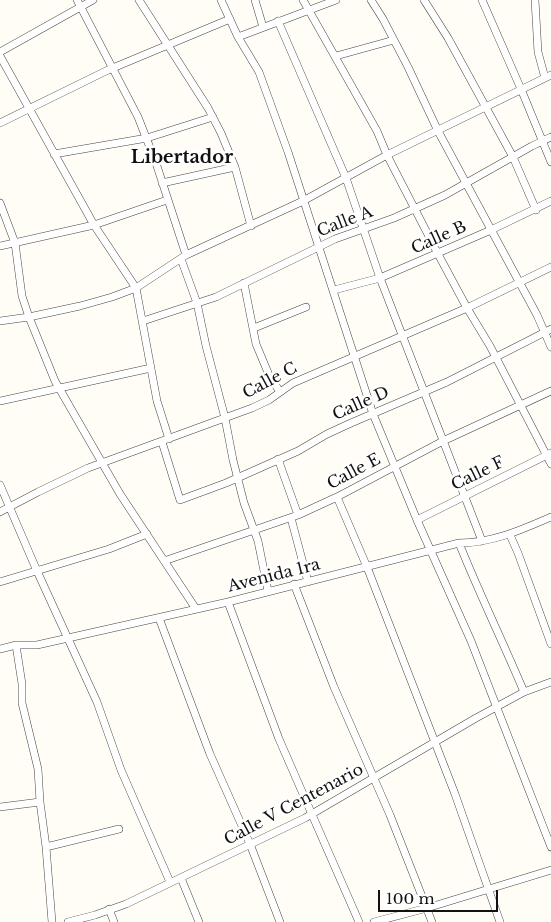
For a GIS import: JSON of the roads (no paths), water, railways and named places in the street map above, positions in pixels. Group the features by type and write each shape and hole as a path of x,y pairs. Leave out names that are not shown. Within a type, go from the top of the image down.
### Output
{"street":[{"path":"0,52 79,3 93,0"},
{"path":"139,0 214,118 235,167 251,226"},
{"path":"221,0 238,37 258,72 288,152 373,414 417,520 468,633 551,847"},
{"path":"255,0 263,27"},
{"path":"302,0 336,56 377,131 387,155 438,254 549,454 551,464"},
{"path":"238,37 336,0"},
{"path":"371,0 394,40 438,131 518,283 548,330 551,347"},
{"path":"424,0 448,38 513,157 536,210"},
{"path":"482,0 551,162"},
{"path":"0,320 28,317 112,297 136,288 183,257 303,201 387,155 548,77 538,52 535,0"},
{"path":"79,3 138,117 162,183 197,303 225,418 233,460 244,503 264,566 268,591"},
{"path":"0,123 70,87 167,44 230,19"},
{"path":"278,21 346,178 380,278 482,541"},
{"path":"336,56 394,40"},
{"path":"0,56 94,225 136,288 166,441"},
{"path":"54,154 147,138 214,118"},
{"name":"Calle A","path":"143,321 216,297 318,247 446,195 551,137"},
{"path":"162,183 235,167"},
{"path":"0,246 94,225 167,200"},
{"name":"Calle B","path":"334,290 380,278 536,210 551,201"},
{"path":"0,203 15,243 22,296 28,317 59,389 102,464 196,609"},
{"name":"Calle C","path":"0,512 68,477 269,400 302,379 467,308 551,267"},
{"path":"244,283 256,344 262,361 280,392"},
{"path":"254,328 306,307"},
{"name":"Calle D","path":"166,441 180,500 298,451 327,434 448,382 548,330"},
{"path":"0,401 151,368"},
{"name":"Calle E","path":"164,562 294,516 337,497 443,441 551,391"},
{"name":"Calle F","path":"417,520 549,454"},
{"path":"278,459 294,516 308,582"},
{"path":"0,485 36,571 97,702 121,770 170,882"},
{"path":"337,497 367,567 458,803 490,889 500,922"},
{"name":"Avenida 1ra","path":"0,649 16,644 37,645 228,602 460,543 473,543 510,534 551,517"},
{"path":"0,582 109,549 147,534"},
{"path":"510,534 551,644"},
{"path":"460,543 478,590 524,692"},
{"path":"294,584 334,687 375,778 432,922"},
{"path":"228,602 279,740 359,922"},
{"path":"158,618 210,754 250,844 280,922"},
{"path":"16,644 22,684 22,703 38,769 52,922"},
{"name":"Calle V Centenario","path":"68,922 108,910 147,894 250,844 271,836 375,778 497,706 524,692 551,682"},
{"path":"0,807 40,802"},
{"path":"46,847 119,829"},
{"path":"374,922 427,908 551,870"},
{"path":"181,878 199,922"},
{"path":"108,910 114,922"}],"district":[{"name":"Libertador","path":"182,158"}]}
